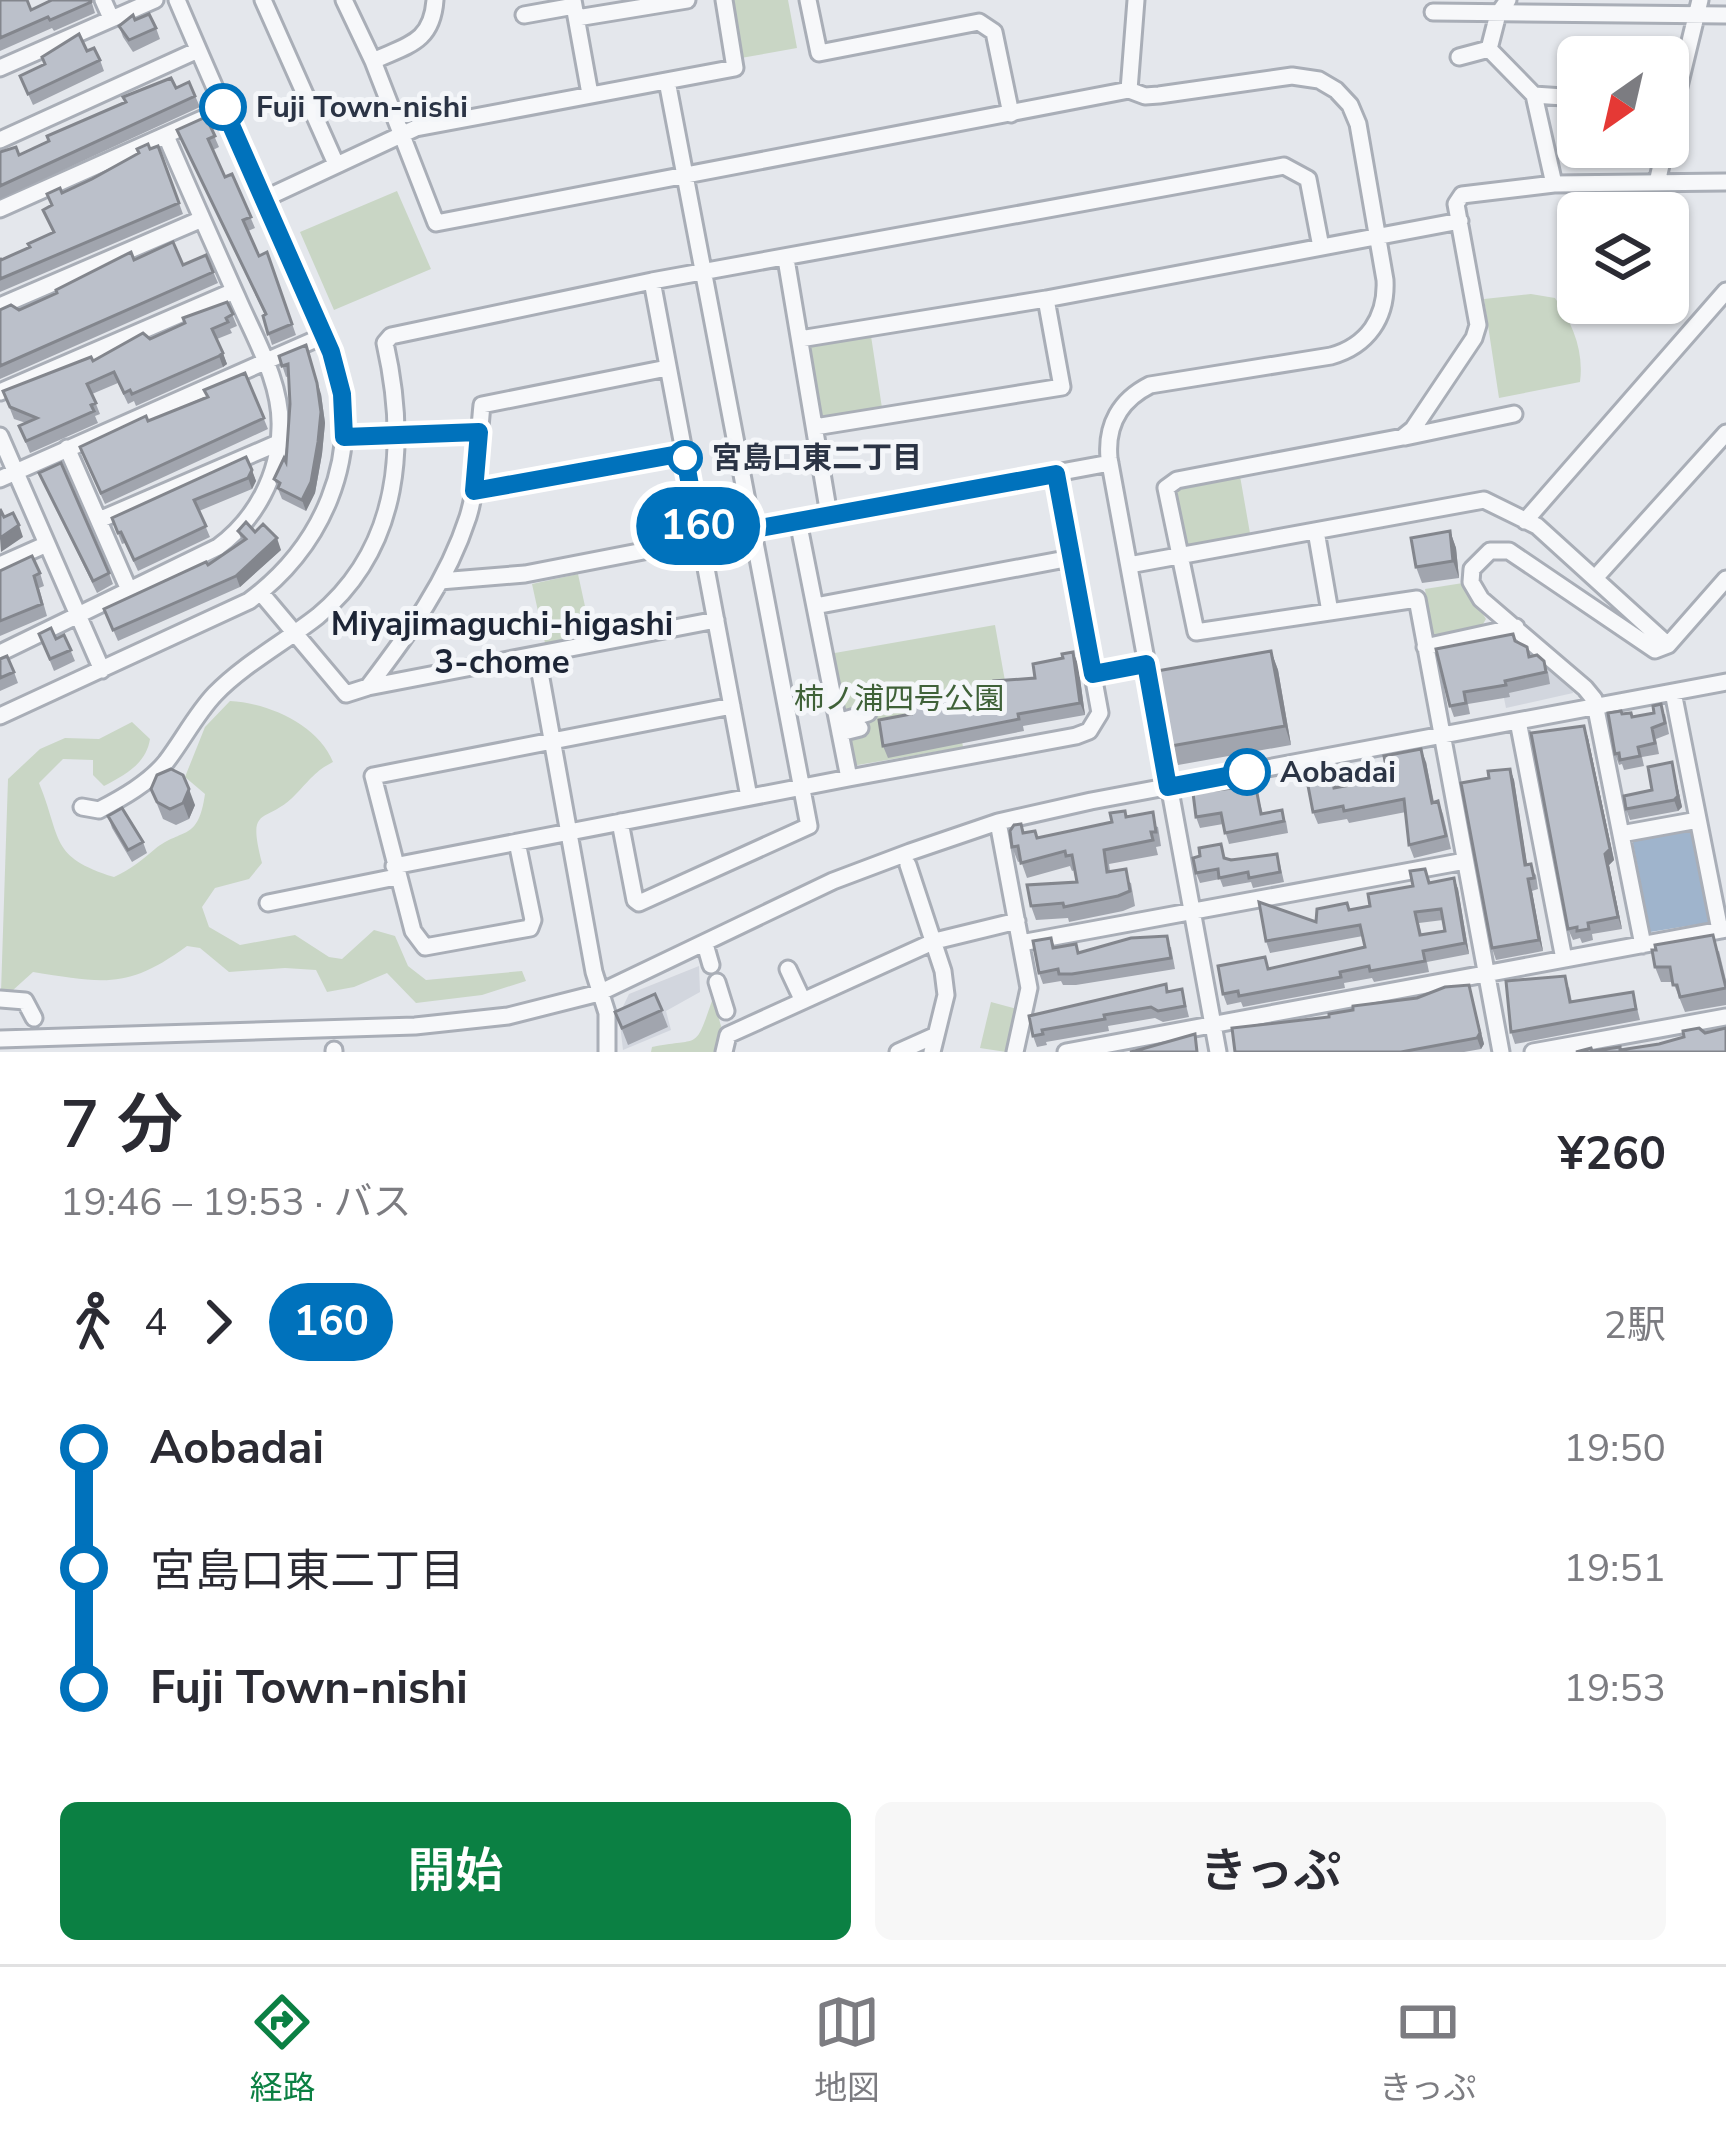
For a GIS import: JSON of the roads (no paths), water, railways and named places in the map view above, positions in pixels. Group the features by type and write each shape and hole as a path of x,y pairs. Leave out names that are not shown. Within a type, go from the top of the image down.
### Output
{"street":[{"path":"103,0 111,18"},
{"path":"0,68 155,0"},
{"path":"0,716 230,612 261,592 297,558 321,521 337,481 344,437 342,394 331,352 177,0"},
{"path":"263,0 336,164"},
{"path":"344,0 436,223 1130,90 1160,95 1292,76 1325,83 1346,100 1356,118 1377,237 1385,297 1377,322 1361,341 1331,356 1143,388 1125,402 1113,421 1108,442 1218,1052"},
{"path":"373,61 429,31 435,0"},
{"path":"524,15 687,0"},
{"path":"263,199 416,128 736,68 724,0"},
{"path":"808,0 819,53 979,22 994,32 1011,114"},
{"path":"1130,90 1136,0"},
{"path":"1689,41 1699,6"},
{"path":"1433,12 1699,6 1726,15"},
{"path":"1490,49 1503,7"},
{"path":"575,8 590,94"},
{"path":"1459,57 1490,49"},
{"path":"1490,49 1534,95 1554,184"},
{"path":"0,140 198,50"},
{"path":"620,823 634,900 639,903 808,826 667,81"},
{"path":"1534,95 1557,97"},
{"path":"0,209 213,114"},
{"path":"3,643 79,616 205,556 240,529 262,496 278,443 279,415 266,362 166,136"},
{"path":"82,807 99,810 164,765 216,693 322,612 371,545 392,492 399,435 385,344 391,336 652,281 1284,166 1308,179 1322,247"},
{"path":"1657,184 1660,168"},
{"path":"1403,437 1413,429 1478,326 1456,204 1462,195 1554,184 1726,182"},
{"path":"0,306 202,219"},
{"path":"800,340 1460,221"},
{"path":"786,259 829,515"},
{"path":"652,281 749,797"},
{"path":"0,392 234,291"},
{"path":"1525,521 1726,291"},
{"path":"814,427 1062,387 1046,299"},
{"path":"8,475 314,340"},
{"path":"368,687 425,613 469,515 482,405 667,368"},
{"path":"1501,1052 1417,599 1196,632 1166,488 1170,481 1514,413"},
{"path":"344,437 479,432"},
{"path":"1596,577 1726,433"},
{"path":"0,436 8,475 47,544 102,670"},
{"path":"99,520 278,443"},
{"path":"68,448 129,590"},
{"path":"474,491 684,453"},
{"path":"440,581 525,574 1111,463"},
{"path":"268,903 517,842 1089,731 1100,713 1056,474"},
{"path":"1129,565 1484,500 1525,521 1596,577 1668,645"},
{"path":"798,521 849,778"},
{"path":"1316,531 1330,612"},
{"path":"0,565 47,544"},
{"path":"1643,945 1597,706 1586,688 1473,588 1475,563 1490,551 1515,554 1649,647 1662,649 1726,579"},
{"path":"815,606 1071,558"},
{"path":"261,592 346,694 716,620"},
{"path":"1426,647 1516,627"},
{"path":"537,656 599,993 607,1013 607,1052"},
{"path":"1093,674 1146,664"},
{"path":"0,1039 446,1024 508,1016 599,993 833,881 998,822 1726,682"},
{"path":"1066,1052 1723,930 1673,692"},
{"path":"517,842 530,928 425,946 412,931 373,776 732,706"},
{"path":"839,727 864,720"},
{"path":"1518,722 1564,959"},
{"path":"1621,834 1698,820"},
{"path":"998,822 1030,988 1015,1052"},
{"path":"1021,943 1465,861"},
{"path":"898,1052 934,1044 946,995 935,940 908,866"},
{"path":"717,982 727,1030 935,940 1017,921"},
{"path":"705,944 711,965"},
{"path":"788,969 803,1000"},
{"path":"0,999 25,1000 34,1018"},
{"path":"1533,1052 1726,1017"}],"water":[{"path":"1692,827 1712,922 1650,932 1632,838"}],"place":[{"name":"Fuji Town-nishi","path":"223,107"},
{"name":"宮島口東二丁目","path":"685,458"},
{"name":"Aobadai","path":"1247,772"}],"district":[{"name":"Miyajimaguchi-higashi 3-chome","path":"502,643"}],"park label":[{"name":"柿ノ浦四号公園","path":"899,699"}]}
